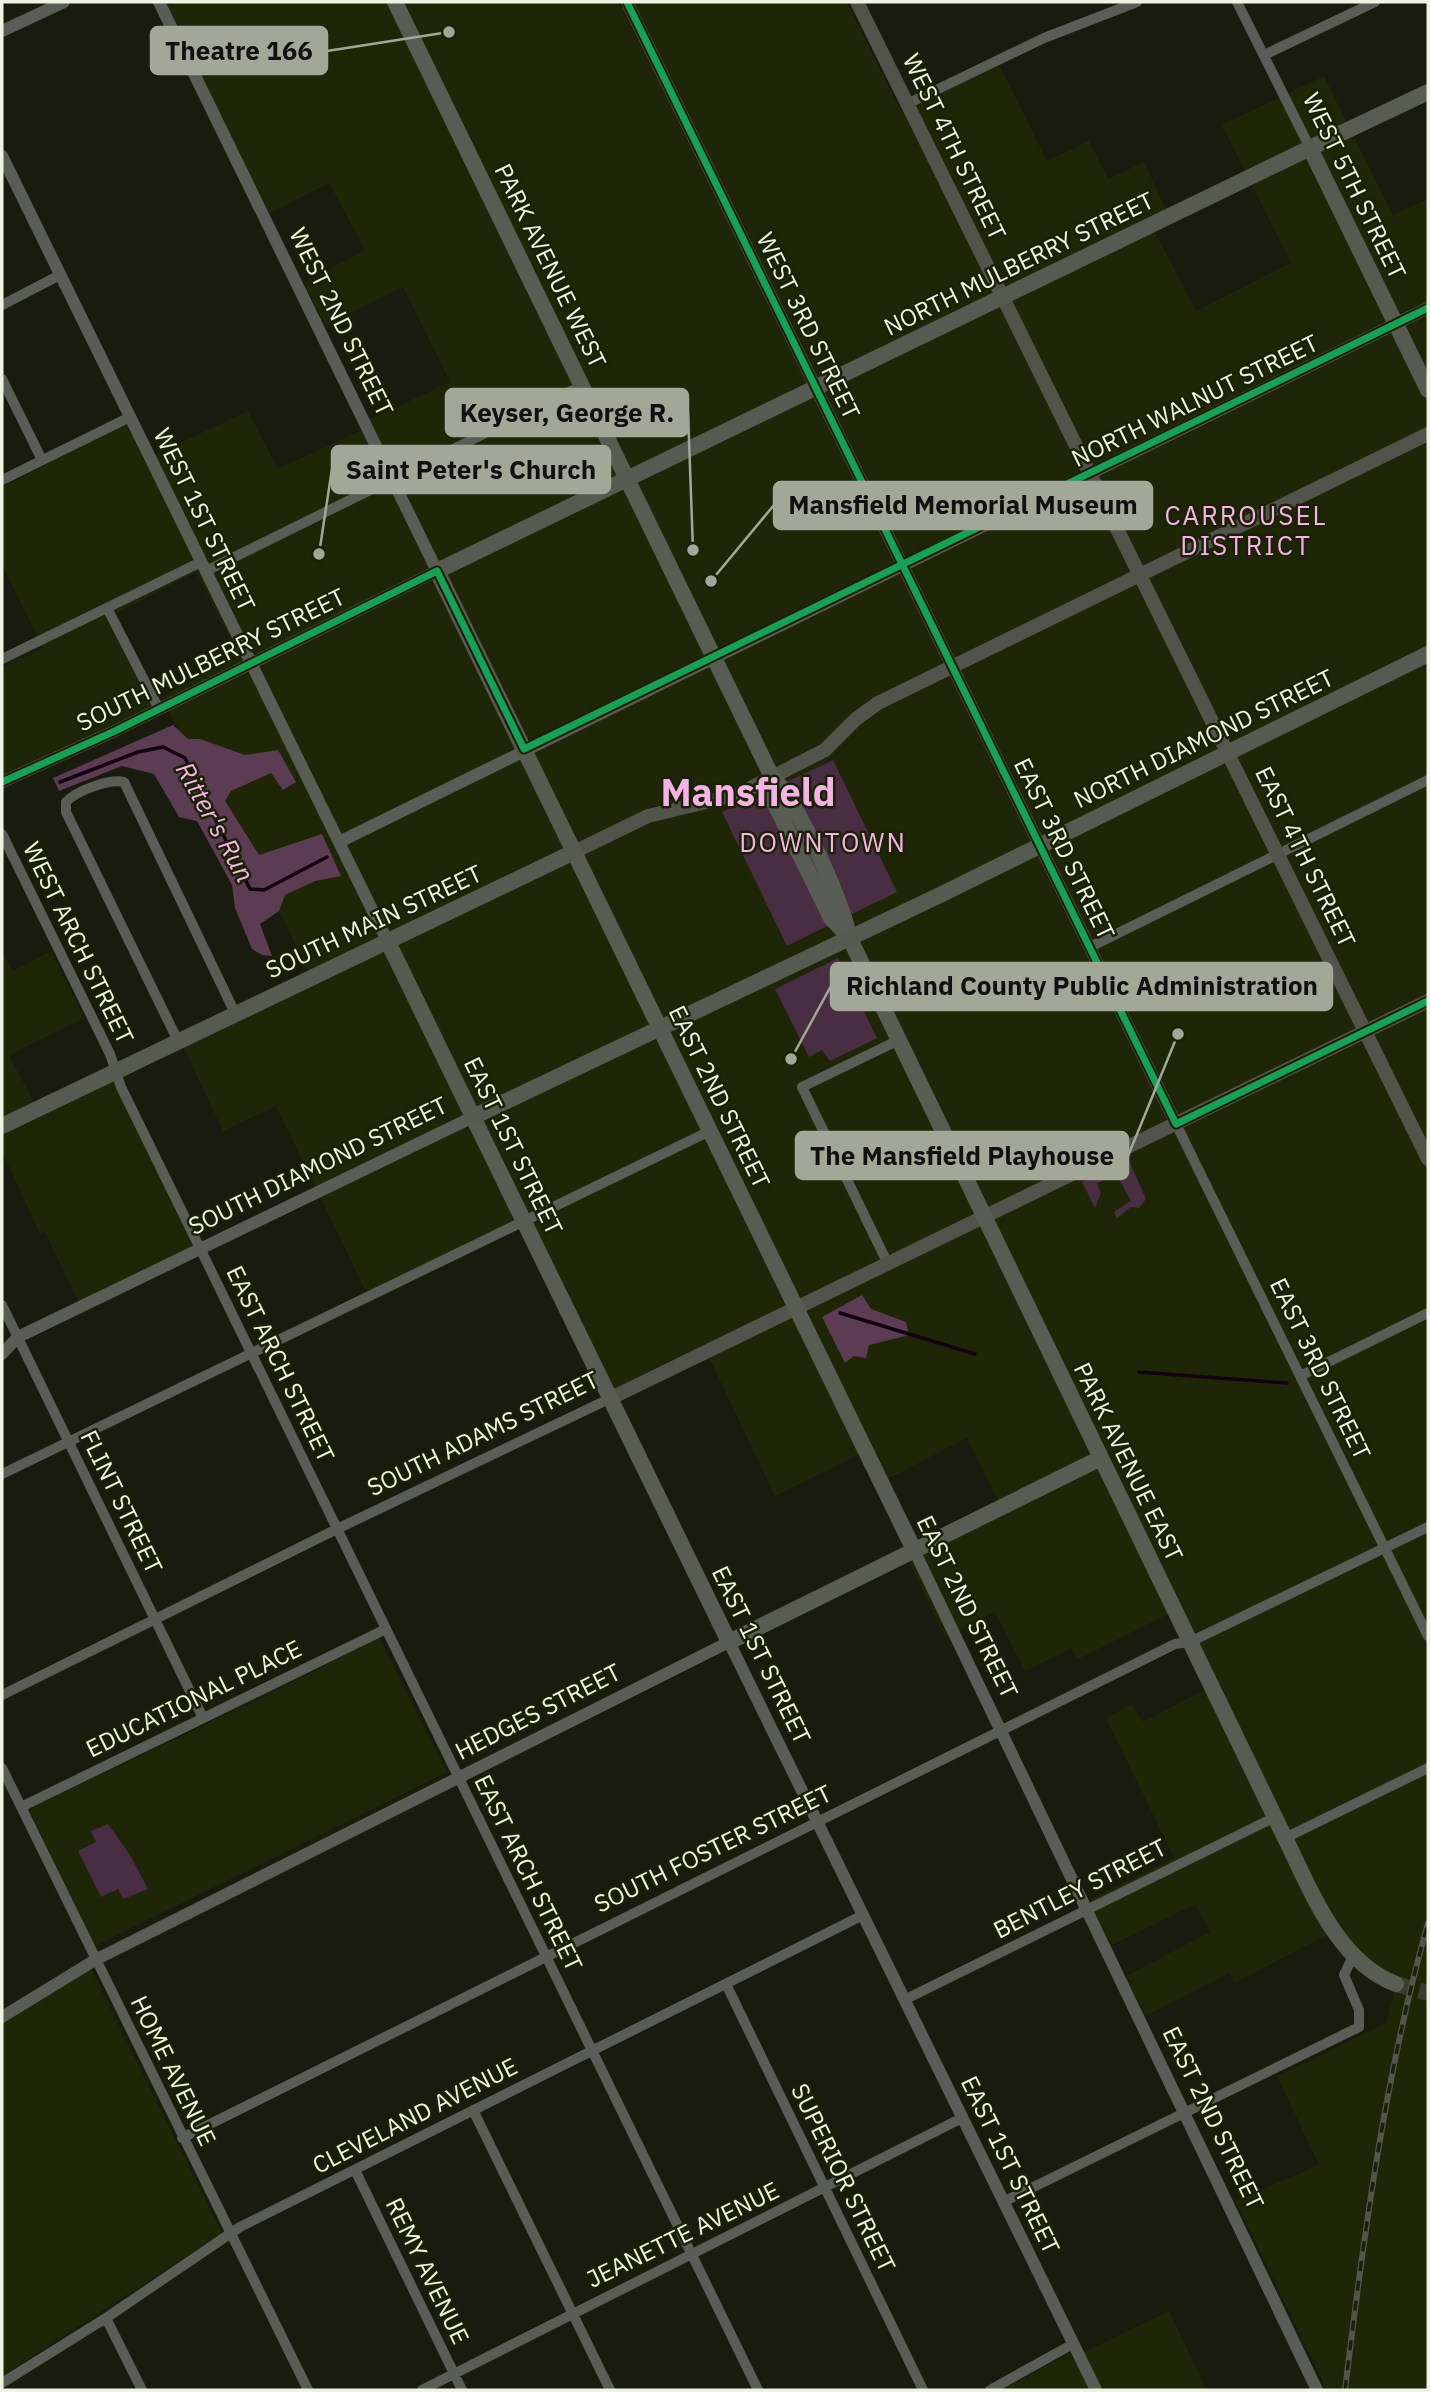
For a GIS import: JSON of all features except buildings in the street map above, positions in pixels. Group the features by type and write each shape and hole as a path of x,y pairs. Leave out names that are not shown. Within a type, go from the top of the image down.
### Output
{"highway":[{"name":"NORTH MULBERRY STREET","path":"629,478 1310,148"},
{"name":"WEST 5TH STREET","path":"1310,148 1428,390"},
{"name":"SOUTH MULBERRY STREET","path":"437,571 629,478"},
{"name":"WEST 2ND STREET","path":"437,571 574,852"},
{"name":"NORTH DIAMOND STREET","path":"849,937 1428,654"},
{"name":"SOUTH MAIN STREET","path":"2,1126 574,852"},
{"name":"SOUTH DIAMOND STREET","path":"473,1117 849,937"},
{"name":"EAST 1ST STREET","path":"387,940 473,1117"}],"main road":[{"name":"PARK AVENUE WEST","path":"395,2 629,478 772,777"},
{"name":"WEST 4TH STREET","path":"860,3 907,104 1141,575"},
{"name":"NORTH MULBERRY STREET","path":"1310,148 1428,92"},
{"name":"SOUTH MAIN STREET","path":"574,852 648,816 725,799 772,777 830,747 856,719 878,704 1428,434"},
{"name":"EAST 4TH STREET","path":"1141,575 1428,1159"},
{"name":"PARK AVENUE EAST","path":"772,777 785,791 836,896 845,916 849,937 1285,1838 1327,1918 1353,1956 1371,1971 1396,1984"},
{"name":"EAST 2ND STREET","path":"574,852 914,1550"},
{"name":"SOUTH ADAMS STREET","path":"611,1398 1428,1001"},
{"name":"EAST 1ST STREET","path":"473,1117 729,1642"},
{"name":"HEDGES STREET","path":"729,1642 1101,1458"}],"street":[{"path":"2,31 64,2"},
{"name":"WEST 2ND STREET","path":"159,2 437,571"},
{"name":"WEST 3RD STREET","path":"627,2 954,667"},
{"path":"907,104 1044,38 1111,9 1137,2"},
{"name":"WEST 5TH STREET","path":"1237,2 1310,148"},
{"path":"1264,55 1375,2"},
{"name":"WEST 1ST STREET","path":"2,156 387,940"},
{"path":"2,305 60,275"},
{"name":"NORTH WALNUT STREET","path":"339,842 1428,308"},
{"path":"2,379 42,460"},
{"path":"2,659 107,608 392,479 583,385"},
{"path":"2,480 130,417"},
{"name":"SOUTH MULBERRY STREET","path":"2,782 159,709 437,571"},
{"path":"107,608 159,709"},
{"name":"EAST 3RD STREET","path":"954,667 1428,1636"},
{"path":"1090,947 1428,780"},
{"path":"177,1041 66,812 66,802 71,796 115,781 124,782 235,1013"},
{"name":"WEST ARCH STREET","path":"2,834 110,1054 116,1072"},
{"path":"888,1264 802,1087 899,1040"},
{"name":"EAST ARCH STREET","path":"116,1072 758,2390"},
{"name":"SOUTH DIAMOND STREET","path":"2,1354 18,1337 473,1117"},
{"path":"2,1474 710,1131"},
{"name":"FLINT STREET","path":"2,1305 203,1718"},
{"path":"1300,1376 1428,1313"},
{"name":"SOUTH ADAMS STREET","path":"2,1695 337,1529 611,1398"},
{"name":"SOUTH FOSTER STREET","path":"182,2138 1000,1729 1175,1644 1190,1642 1428,1527"},
{"name":"EAST 2ND STREET","path":"914,1550 1317,2387"},
{"name":"EDUCATIONAL PLACE","path":"21,1807 386,1629"},
{"name":"HEDGES STREET","path":"2,2017 95,1960 729,1642"},
{"name":"EAST 1ST STREET","path":"729,1642 1096,2390"},
{"name":"HOME AVENUE","path":"2,1768 182,2138 309,2390"},
{"path":"1285,1838 1428,1769"},
{"name":"BENTLEY STREET","path":"904,2000 1275,1816"},
{"name":"CLEVELAND AVENUE","path":"2,2383 106,2318 231,2234 863,1915"},
{"path":"1003,2202 1359,2026 1359,2010 1344,1975 1353,1956"},
{"name":"SUPERIOR STREET","path":"726,1984 923,2390"},
{"path":"474,2110 610,2390"},
{"name":"JEANETTE AVENUE","path":"422,2390 962,2118"},
{"name":"REMY AVENUE","path":"355,2170 462,2390"},
{"path":"106,2318 142,2390"},
{"path":"990,2390 1073,2344"}],"shaded area":[{"path":"161,2 618,2 621,8 633,2 847,2 901,111 1000,66 1047,161 1089,141 1108,179 1144,162 1170,218 1152,226 1196,311 1291,263 1222,125 1324,76 1393,215 1428,199 1428,2390 1324,2390 1322,2379 1235,2201 1319,2165 1277,2076 1386,2023 1396,1984 1334,1931 1235,1983 1229,1973 1146,2016 1126,1976 1210,1932 1196,1904 1112,1945 1089,1900 1174,1858 1106,1718 1132,1704 1143,1722 1204,1690 1168,1614 1078,1659 1072,1648 1025,1671 995,1612 945,1637 909,1562 1005,1514 967,1438 874,1486 858,1455 775,1496 703,1345 601,1394 520,1228 371,1302 276,1106 223,1131 181,1042 312,979 262,875 160,697 239,657 196,572 106,618 154,710 2,782 2,667 43,648 2,565 2,487 129,422 148,458 248,411 278,469 364,429 362,423 450,382 403,287 325,326 304,283 365,250 329,183 270,213"},
{"path":"173,725 188,739 200,739 245,755 278,750 296,782 283,790 271,773 231,791 225,801 259,855 322,834 341,876 315,881 285,895 279,911 260,924 272,956 262,955 252,949 235,908 232,885 197,821 179,817 154,774 122,766 59,791 53,778"},
{"path":"833,760 897,892 787,946 722,812"},
{"path":"51,951 84,1018 9,1055 36,1106 109,1070 195,1249 80,1305 45,1232 40,1234 2,1151 2,952 13,971"},
{"path":"838,958 877,1038 830,1061 822,1050 809,1057 775,989"},
{"path":"1129,1161 1146,1199 1139,1208 1131,1207 1117,1218 1114,1212 1131,1201 1117,1175 1097,1183 1101,1193 1095,1208 1082,1182"},
{"path":"862,1295 871,1309 906,1322 909,1335 869,1345 866,1358 854,1356 845,1363 822,1317"},
{"path":"379,1637 447,1772 97,1945 93,1943 29,1809 262,1698"},
{"path":"108,1824 130,1855 148,1889 123,1899 118,1889 101,1897 78,1851 96,1842 91,1831"},
{"path":"86,1959 222,2233 2,2376 2,2014"},
{"path":"1169,2311 1207,2390 1002,2390 1070,2353 1072,2358"}],"waterway":[{"name":"Ritter's Run","path":"60,782 138,752 163,747 185,758 250,889 264,890 327,857"},
{"path":"840,1313 975,1354"},
{"name":"Ritter's Run","path":"1139,1372 1287,1383"}],"tunnel":[{"path":"1396,1984 1428,1993"}],"railway":[{"path":"1345,2390 1368,2213 1388,2096 1428,1923"}],"cycle path":[{"path":"627,2 1176,1124 1428,1001"},
{"path":"2,782 115,731 437,571 524,749 1428,308"}],"place":[{"name":"Theatre 166","path":"449,32"},
{"name":"Keyser, George R.","path":"693,550"},
{"name":"Saint Peter's Church","path":"319,554"},
{"name":"Mansfield Memorial Museum","path":"711,581"},
{"name":"The Mansfield Playhouse","path":"1178,1034"},
{"name":"Richland County Public Administration","path":"791,1059"}],"district":[{"name":"CARROUSEL DISTRICT","path":"1246,531"},
{"name":"Mansfield","path":"748,793"},
{"name":"DOWNTOWN","path":"823,843"}]}
